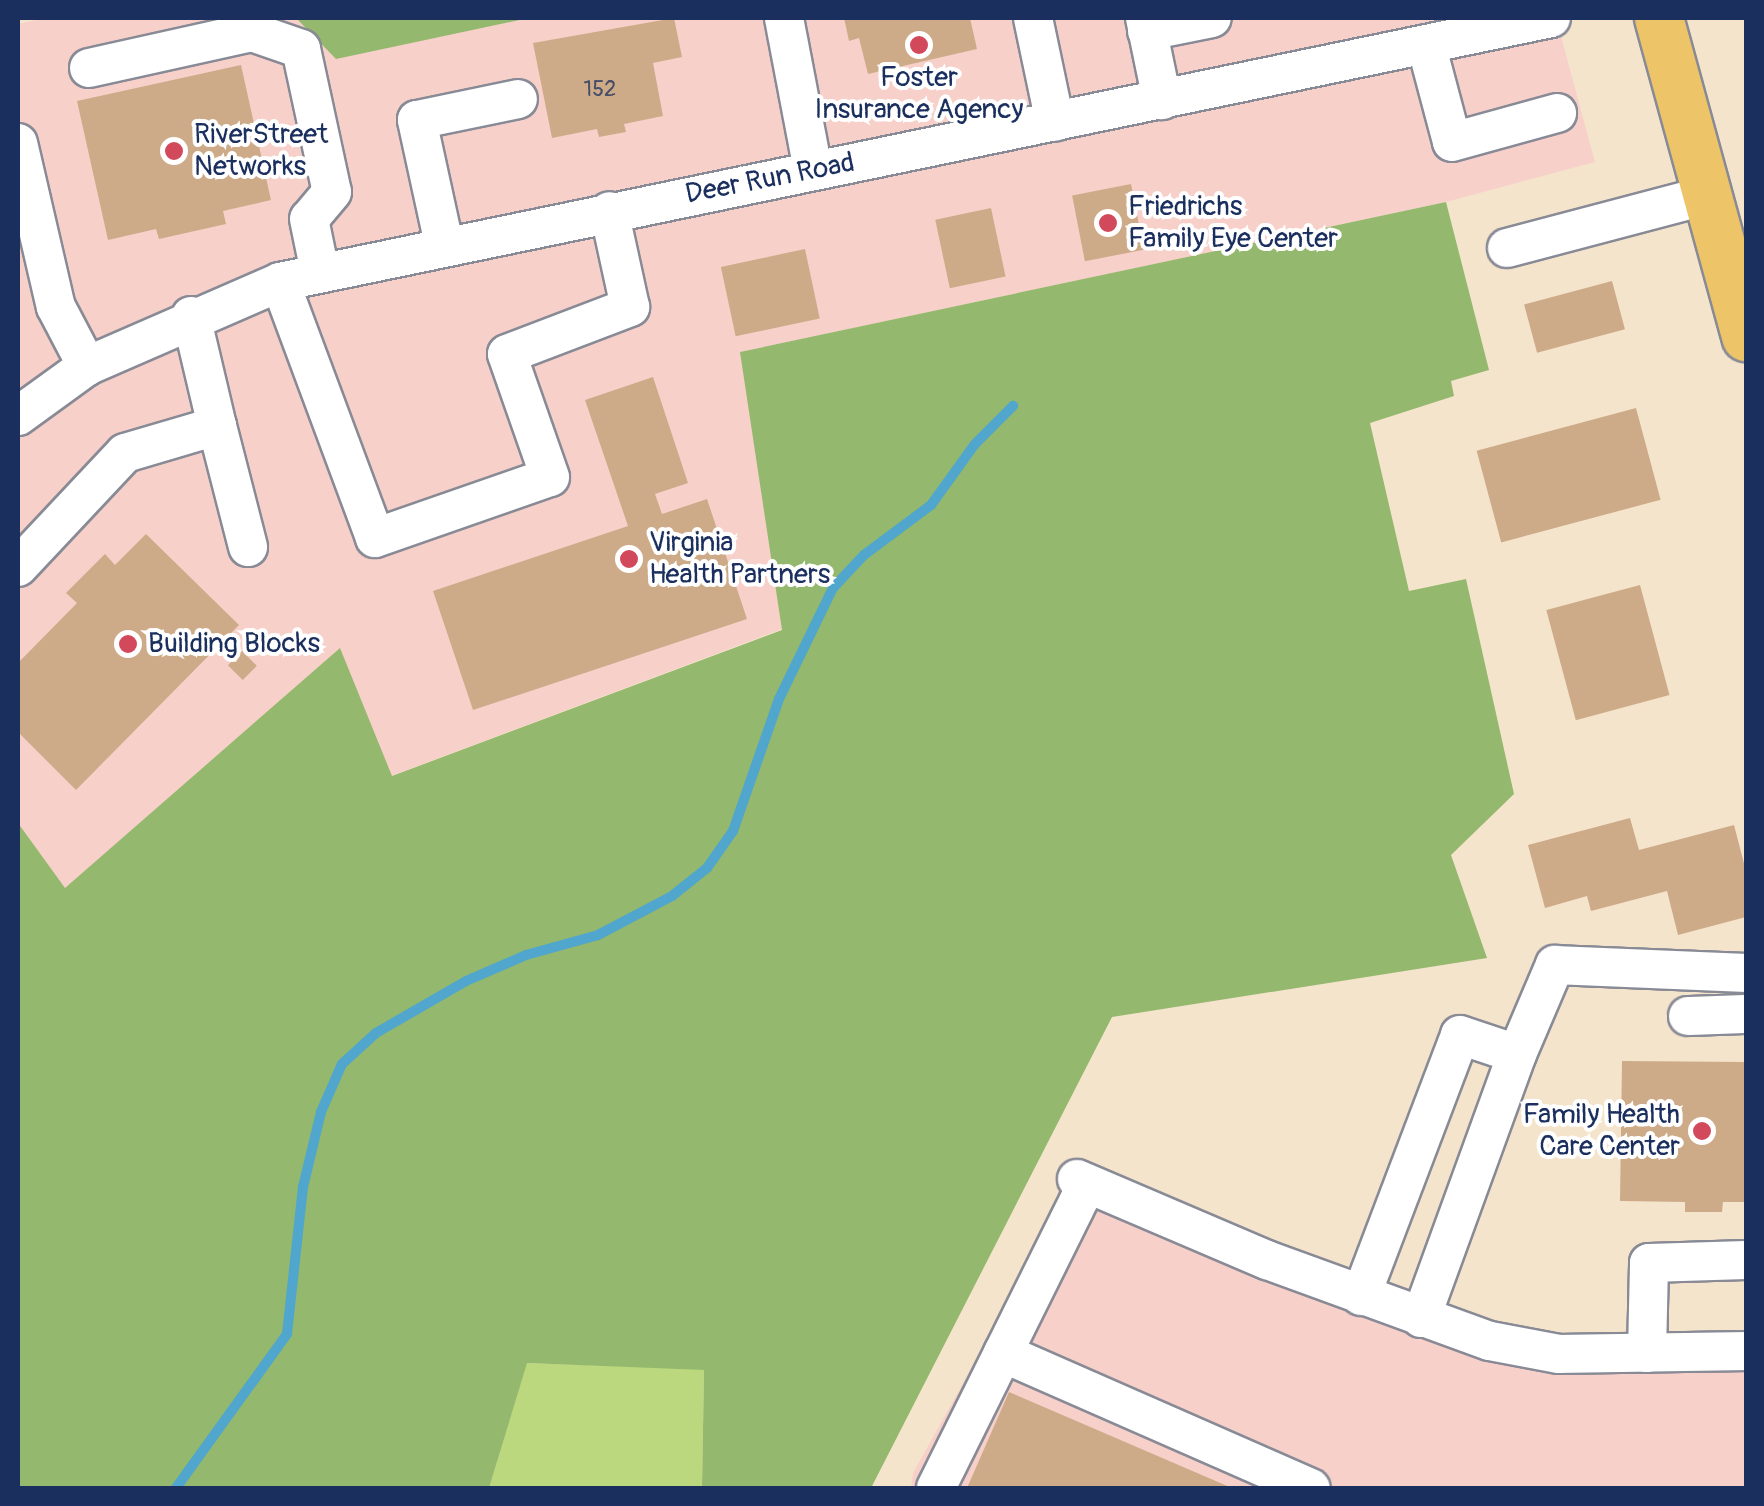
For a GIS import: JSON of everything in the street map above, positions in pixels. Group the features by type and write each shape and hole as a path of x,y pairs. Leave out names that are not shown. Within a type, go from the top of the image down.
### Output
{"main road":[{"path":"1659,18 1745,327"}],"street":[{"path":"784,18 813,170"},
{"path":"1033,18 1054,122"},
{"path":"1162,100 1146,24 1212,18"},
{"name":"Deer Run Road","path":"18,416 87,366 192,316 280,282 444,244 1426,44 1478,25 1552,18"},
{"path":"89,68 252,32 300,50 332,192 308,220 320,272"},
{"path":"1426,44 1452,142 1557,114"},
{"path":"444,244 417,120 518,98"},
{"path":"18,143 31,262 87,366"},
{"path":"1507,248 1708,195"},
{"path":"280,282 375,538 550,477 508,354 630,307 609,211"},
{"path":"192,316 248,547"},
{"path":"18,567 125,453 217,426"},
{"path":"1421,1318 1554,965 1746,973"},
{"path":"1688,1016 1746,1014"},
{"path":"1360,1296 1460,1035 1518,1054"},
{"path":"936,1488 1082,1182 1360,1296 1490,1342 1559,1354 1746,1351"},
{"path":"1648,1353 1648,1263 1746,1260"},
{"path":"1003,1353 1311,1488"}],"shaded area":[{"path":"45,18 296,18 336,58 529,18 1556,18 1595,162 1446,202 741,352 782,629 391,776 339,649 65,889 18,823 18,24"},
{"path":"1077,1179 1456,1331 1746,1351 1746,1488 911,1488 913,1473"}],"green space":[{"path":"296,18 529,18 336,59"},
{"path":"1446,202 1489,370 1451,381 1454,396 1370,423 1409,591 1466,579 1514,794 1451,855 1487,958 1112,1017 871,1488 702,1488 704,1370 527,1363 489,1488 18,1488 18,823 65,888 340,648 392,776 782,630 740,352"},
{"path":"526,1363 704,1369 702,1488 489,1488"}],"building":[{"path":"674,18 682,57 653,63 663,116 624,124 626,132 599,137 597,129 552,138 533,43"},
{"name":"Foster Insurance Agency","path":"844,18 970,18 977,49 868,74 859,38 849,41"},
{"name":"RiverStreet Networks","path":"241,65 271,200 223,211 226,224 159,239 156,229 108,240 77,101"},
{"name":"Friedrichs Family Eye Center","path":"1131,184 1144,250 1085,261 1072,195"},
{"path":"991,208 1006,276 950,288 935,220"},
{"path":"805,249 820,318 736,336 721,267"},
{"path":"1612,281 1625,329 1537,353 1524,305"},
{"name":"Virginia Health Partners","path":"653,377 688,483 655,494 662,514 707,499 747,619 473,710 433,591 628,526 585,400"},
{"path":"1636,408 1661,500 1501,542 1477,451"},
{"name":"Building Blocks","path":"146,534 239,625 76,790 18,732 18,663 77,603 66,593 105,554 115,565"},
{"path":"1640,585 1670,695 1576,720 1546,610"},
{"path":"242,651 257,666 243,680 228,665"},
{"path":"1630,818 1639,850 1734,825 1746,871 1746,917 1678,935 1667,891 1591,911 1587,896 1545,908 1528,845"},
{"path":"1622,1061 1746,1062 1746,1202 1723,1202 1722,1212 1685,1212 1685,1202 1620,1201"},
{"path":"1009,1392 1232,1488 967,1488"}],"waterway":[{"path":"176,1488 287,1334 303,1187 321,1112 342,1064 376,1033 466,981 526,955 598,935 672,896 707,868 733,831 779,699 833,588 864,555 931,505 975,444 1013,406"}],"place":[{"name":"Foster Insurance Agency","path":"919,45"},
{"name":"RiverStreet Networks","path":"174,151"},
{"name":"Friedrichs Family Eye Center","path":"1108,223"},
{"name":"Virginia Health Partners","path":"629,559"},
{"name":"Building Blocks","path":"128,644"},
{"name":"Family Health Care Center","path":"1702,1131"}]}
